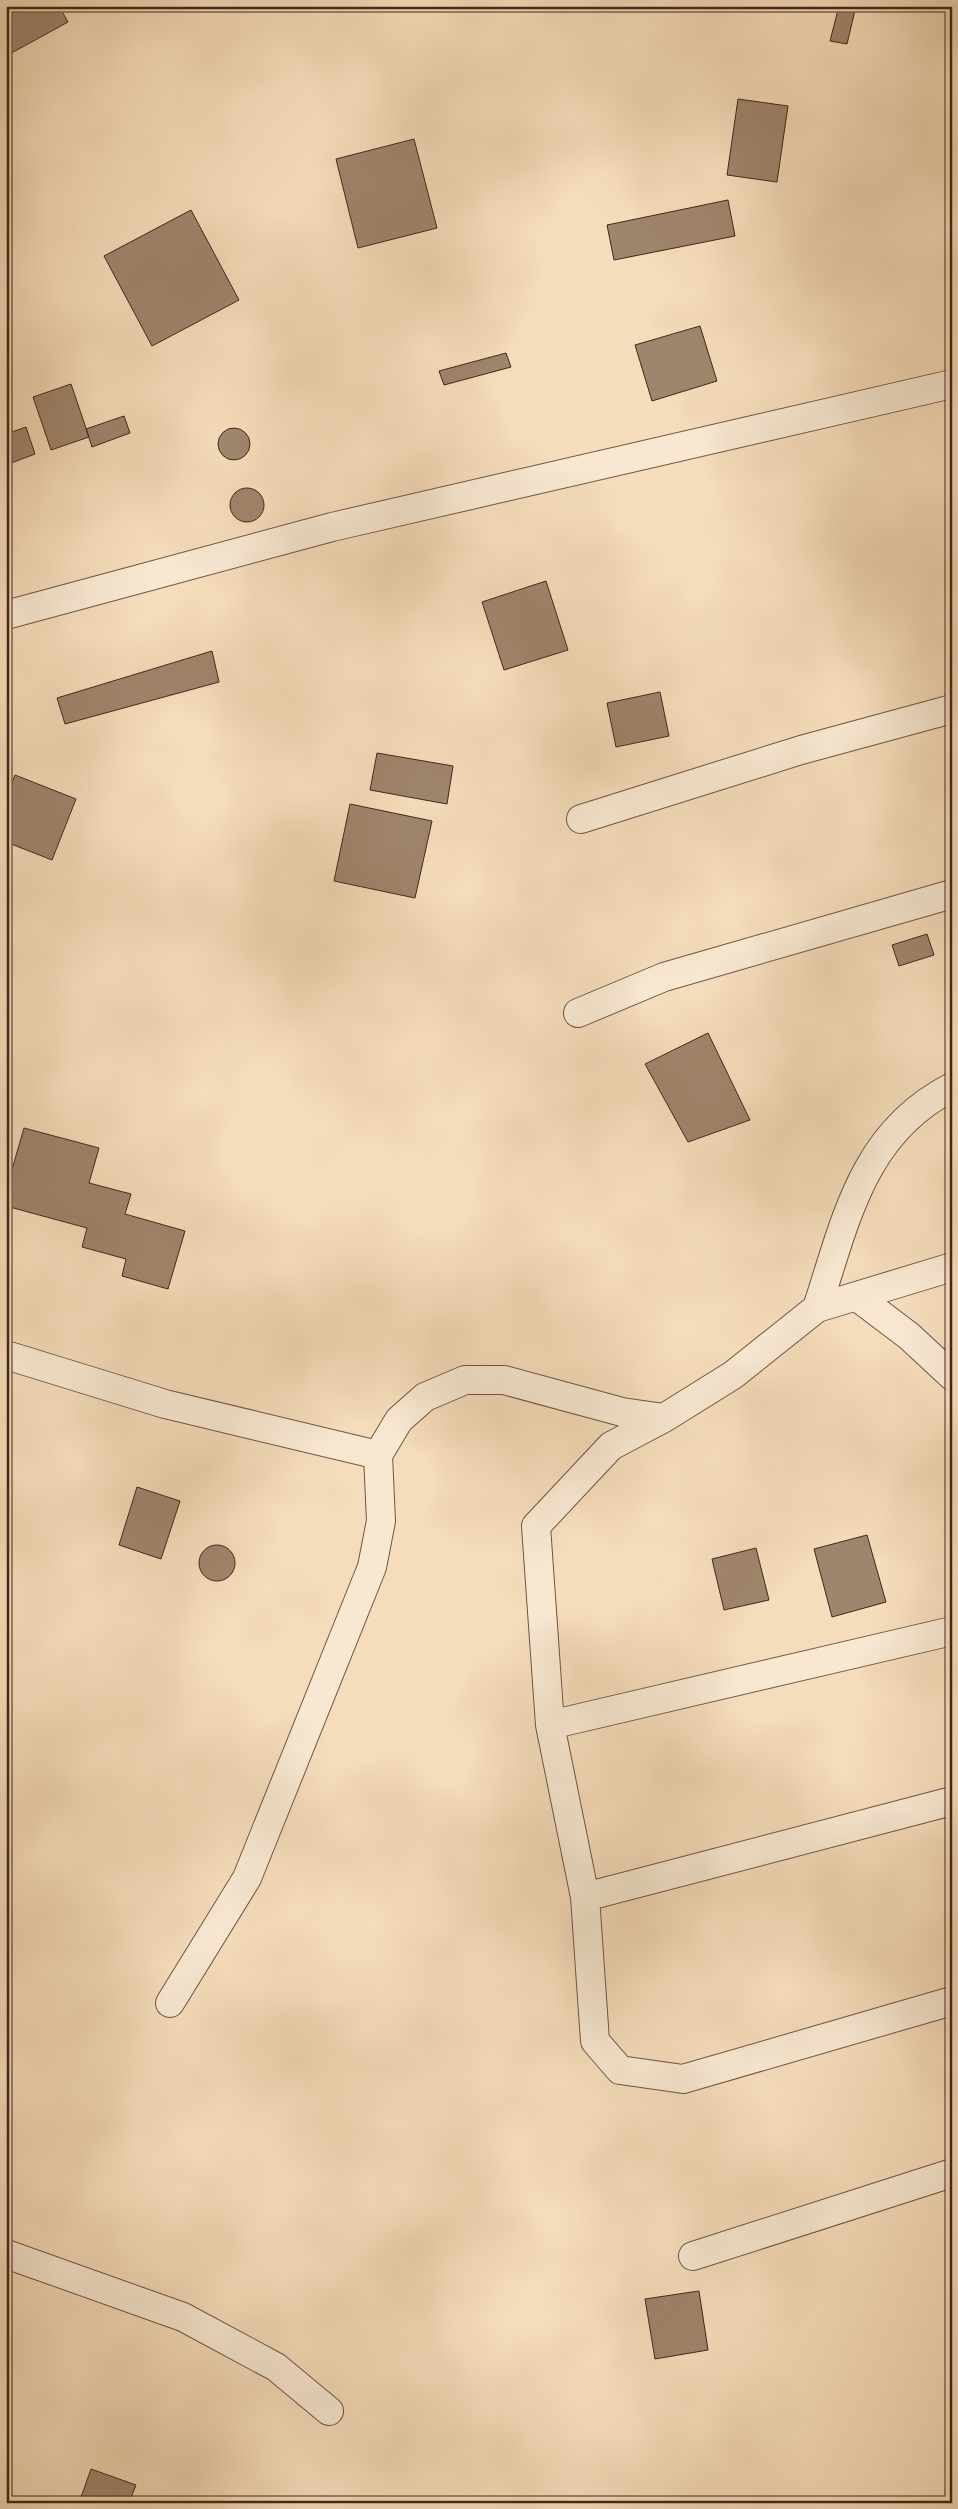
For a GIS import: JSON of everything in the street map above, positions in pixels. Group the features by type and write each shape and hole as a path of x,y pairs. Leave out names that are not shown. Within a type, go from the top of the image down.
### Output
{"street":[{"path":"6,615 332,527 952,384"},
{"path":"581,820 801,750 952,709"},
{"path":"578,1013 664,977 952,894"},
{"path":"817,1308 854,1197 875,1155 908,1115 933,1097 952,1087"},
{"path":"952,1267 817,1308 732,1375 664,1418 612,1446 536,1526 550,1725 585,1898 595,2041 620,2070 683,2079 952,2001"},
{"path":"856,1296 909,1336 952,1376"},
{"path":"6,1355 165,1404 378,1455"},
{"path":"170,2003 247,1878 372,1567 381,1521 378,1455 399,1420 425,1397 466,1380 504,1380 622,1412 664,1418"},
{"path":"550,1725 952,1631"},
{"path":"585,1898 952,1801"},
{"path":"693,2256 952,2173"},
{"path":"6,2254 183,2317 276,2367 328,2411"}],"building":[{"path":"6,6 59,6 68,22 6,56"},
{"path":"839,6 856,6 847,44 830,41"},
{"path":"738,99 788,106 777,182 727,175"},
{"path":"414,139 437,228 358,248 336,159"},
{"path":"728,200 735,236 614,260 607,225"},
{"path":"191,210 239,300 152,346 104,256"},
{"path":"700,326 717,381 652,401 635,345"},
{"path":"506,353 511,367 444,385 439,371"},
{"path":"71,384 89,437 51,450 33,397"},
{"path":"124,416 130,433 92,447 86,429"},
{"path":"26,427 35,454 6,465 6,434"},
{"path":"234,428 245,433 250,444 245,455 234,460 223,455 218,444 223,433"},
{"path":"247,488 259,493 264,505 259,517 247,522 235,517 230,505 235,493"},
{"path":"546,581 568,650 504,670 482,602"},
{"path":"212,651 219,682 65,724 57,698"},
{"path":"660,692 669,736 616,747 607,703"},
{"path":"377,753 453,766 447,804 370,790"},
{"path":"15,775 76,799 52,860 6,842 6,798"},
{"path":"350,804 432,821 415,898 334,881"},
{"path":"927,934 934,955 899,966 892,945"},
{"path":"708,1033 750,1120 688,1142 645,1064"},
{"path":"24,1128 99,1148 89,1183 131,1194 125,1214 185,1231 168,1289 122,1276 126,1259 82,1247 87,1228 6,1206 6,1190"},
{"path":"137,1487 180,1501 161,1559 119,1545"},
{"path":"867,1535 886,1602 832,1617 814,1549"},
{"path":"217,1545 230,1550 235,1563 230,1576 217,1581 204,1576 199,1563 204,1550"},
{"path":"756,1548 769,1600 724,1610 712,1559"},
{"path":"699,2291 708,2350 655,2359 645,2299"},
{"path":"91,2469 136,2485 129,2503 79,2503"}]}
